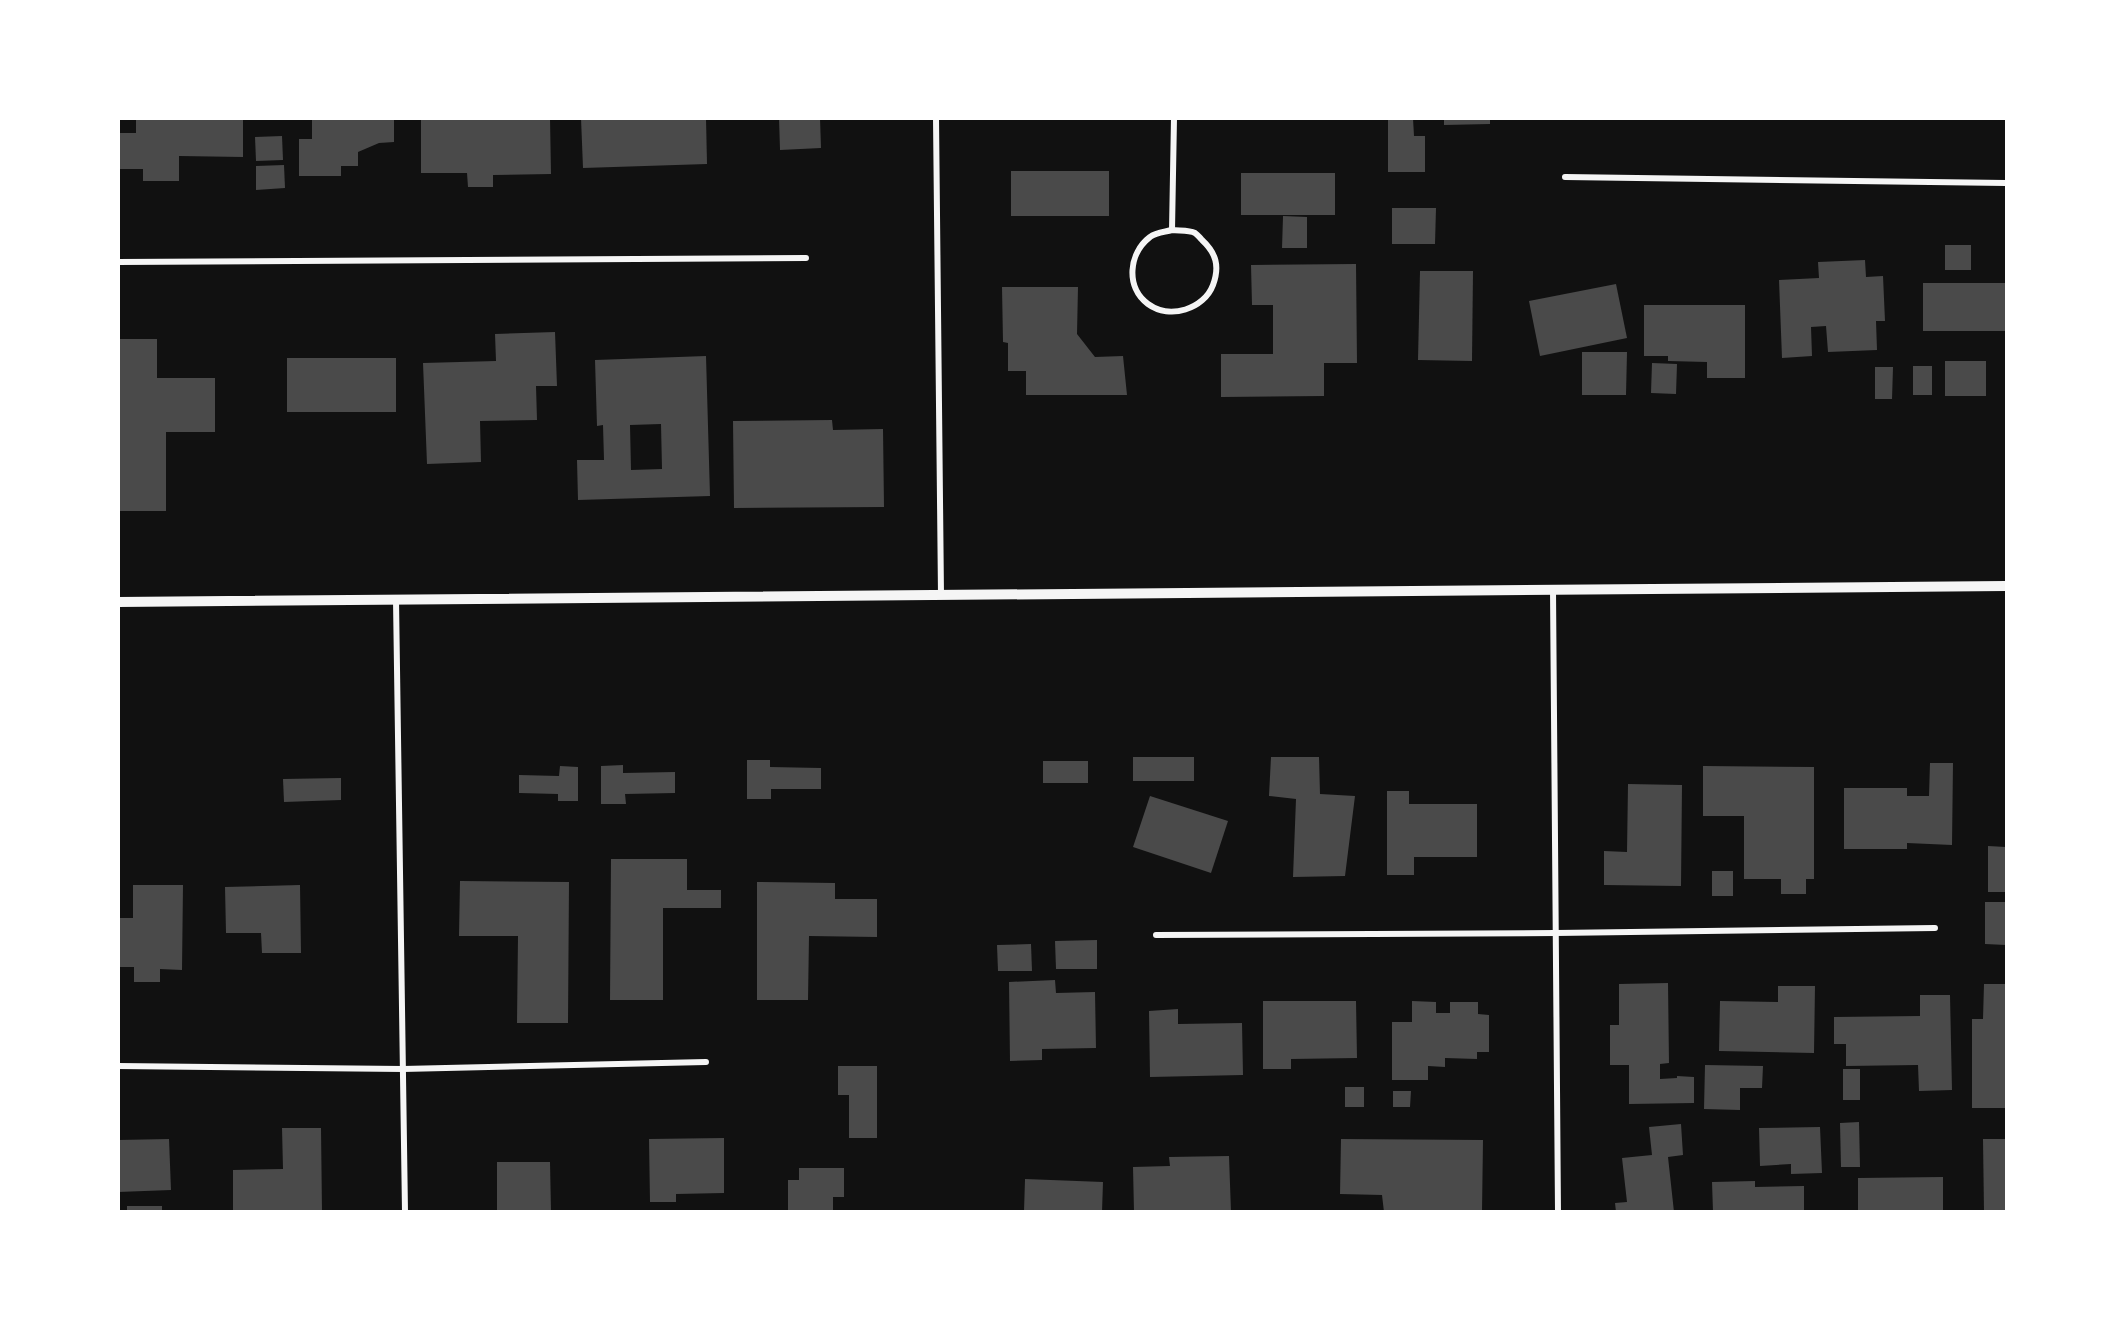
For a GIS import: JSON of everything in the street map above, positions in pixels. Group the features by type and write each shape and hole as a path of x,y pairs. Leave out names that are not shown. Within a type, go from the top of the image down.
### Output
{"street":[{"path":"936,118 941,596"},
{"path":"1172,230 1174,118"},
{"path":"1565,177 2007,183"},
{"path":"1172,230 1195,233 1212,249 1217,273 1209,295 1190,309 1166,312 1148,304 1136,288 1132,268 1138,249 1152,235 1172,230"},
{"path":"118,262 807,258"},
{"path":"118,602 2007,586"},
{"path":"1553,590 1558,1212"},
{"path":"396,600 405,1212"},
{"path":"1156,934 1556,933 1935,928"},
{"path":"118,1066 403,1069 706,1062"}],"building":[{"path":"136,118 243,118 243,157 179,156 179,181 143,181 143,169 118,169 118,133 136,133"},
{"path":"312,118 394,118 394,142 379,143 358,152 358,166 341,166 341,176 299,176 299,139 312,139"},
{"path":"421,118 550,118 551,174 493,175 493,187 468,187 467,173 421,173"},
{"path":"581,118 706,118 707,164 583,168"},
{"path":"779,118 820,118 821,148 780,150"},
{"path":"1388,118 1413,118 1414,136 1425,136 1425,172 1388,172"},
{"path":"1444,118 1490,118 1490,124 1444,125"},
{"path":"282,136 283,160 256,161 255,137"},
{"path":"284,165 285,188 256,190 256,166"},
{"path":"1011,171 1109,171 1109,216 1011,216"},
{"path":"1241,173 1335,173 1335,215 1241,215"},
{"path":"1392,208 1436,208 1435,244 1392,244"},
{"path":"1283,216 1307,217 1307,248 1282,248"},
{"path":"1945,245 1971,245 1971,270 1945,270"},
{"path":"1865,260 1866,277 1883,276 1885,321 1876,321 1877,350 1828,352 1826,326 1811,327 1812,356 1782,358 1779,280 1819,278 1818,262"},
{"path":"1356,264 1357,363 1324,363 1324,396 1221,397 1221,354 1273,354 1273,305 1252,305 1251,265"},
{"path":"1420,271 1473,271 1472,361 1418,360"},
{"path":"1923,283 2006,283 2006,331 1923,331"},
{"path":"1616,284 1627,338 1540,356 1529,301"},
{"path":"1002,287 1078,287 1077,334 1095,357 1123,356 1127,395 1026,395 1026,371 1008,371 1008,343 1003,342"},
{"path":"1644,305 1745,305 1745,378 1707,378 1707,362 1668,361 1668,356 1644,356"},
{"path":"555,332 557,386 536,386 537,420 480,421 481,462 427,464 423,363 496,361 495,334"},
{"path":"118,339 157,339 157,378 215,378 215,432 166,432 166,511 118,511"},
{"path":"1582,352 1627,352 1626,395 1582,395"},
{"path":"706,356 710,496 578,500 577,460 604,460 603,425 597,426 595,360","holes":["661,424 662,469 631,470 630,425"]},
{"path":"287,358 396,358 396,412 287,412"},
{"path":"1945,361 1986,361 1986,396 1945,396"},
{"path":"1652,363 1677,364 1676,394 1651,393"},
{"path":"1913,366 1932,366 1932,395 1913,395"},
{"path":"1875,367 1893,367 1892,399 1875,399"},
{"path":"832,420 833,430 883,429 884,507 734,508 733,421"},
{"path":"1133,757 1194,757 1194,781 1133,781"},
{"path":"1271,757 1319,757 1320,794 1355,796 1345,876 1293,877 1296,799 1269,796"},
{"path":"747,760 770,760 770,767 821,768 821,789 771,789 771,799 747,799"},
{"path":"1043,761 1088,761 1088,783 1043,783"},
{"path":"1930,763 1953,763 1952,845 1907,843 1907,849 1844,849 1844,788 1907,788 1907,796 1929,796"},
{"path":"623,765 623,773 675,772 675,793 625,794 626,804 601,804 601,766"},
{"path":"560,766 578,767 578,801 558,801 558,794 519,793 519,775 559,776"},
{"path":"1703,766 1814,767 1814,879 1806,879 1806,894 1781,894 1781,879 1744,879 1744,816 1703,816"},
{"path":"341,778 341,800 284,802 283,779"},
{"path":"1628,784 1682,785 1681,886 1604,885 1604,851 1627,852"},
{"path":"1387,791 1409,791 1409,804 1477,804 1477,857 1414,857 1414,875 1387,875"},
{"path":"1150,796 1228,821 1211,873 1133,847"},
{"path":"1988,846 2006,847 2006,892 1988,892"},
{"path":"611,859 687,859 687,890 721,890 721,908 663,908 663,1000 610,1000"},
{"path":"1712,871 1733,871 1733,896 1712,896"},
{"path":"460,881 569,882 568,1023 517,1023 518,936 459,936"},
{"path":"757,882 835,883 835,899 877,899 877,937 809,936 808,1000 757,1000"},
{"path":"133,885 183,885 182,970 160,969 160,982 134,982 134,967 118,967 118,918 133,918"},
{"path":"300,885 301,953 262,953 261,933 226,933 225,887"},
{"path":"1985,902 2006,902 2006,945 1985,944"},
{"path":"1097,940 1097,969 1056,969 1055,941"},
{"path":"1031,944 1032,971 998,971 997,945"},
{"path":"1055,980 1056,993 1095,992 1096,1048 1042,1049 1042,1060 1010,1061 1009,982"},
{"path":"1668,983 1669,1063 1660,1064 1660,1079 1677,1078 1677,1076 1694,1077 1694,1103 1629,1104 1629,1065 1610,1065 1610,1025 1619,1025 1619,984"},
{"path":"1984,984 2006,984 2006,1108 1972,1108 1972,1019 1983,1019"},
{"path":"1778,986 1815,986 1814,1053 1719,1051 1720,1001 1778,1002"},
{"path":"1920,995 1950,995 1952,1090 1919,1091 1918,1065 1846,1066 1846,1044 1834,1044 1834,1017 1920,1016"},
{"path":"1263,1001 1356,1001 1357,1058 1291,1059 1291,1069 1263,1069"},
{"path":"1412,1001 1436,1002 1436,1013 1450,1013 1450,1002 1478,1002 1478,1014 1489,1015 1489,1052 1477,1052 1477,1059 1445,1058 1445,1067 1428,1066 1428,1080 1392,1080 1392,1022 1412,1022"},
{"path":"1178,1009 1178,1024 1242,1023 1243,1075 1150,1077 1149,1011"},
{"path":"1705,1065 1763,1066 1762,1088 1740,1088 1740,1110 1704,1109"},
{"path":"838,1066 877,1066 877,1138 849,1138 849,1095 838,1095"},
{"path":"1843,1069 1860,1069 1860,1100 1843,1100"},
{"path":"1345,1087 1364,1087 1364,1107 1345,1107"},
{"path":"1393,1091 1411,1091 1410,1107 1393,1107"},
{"path":"1859,1122 1860,1167 1841,1167 1840,1123"},
{"path":"1681,1124 1683,1155 1668,1157 1674,1212 1616,1212 1615,1203 1627,1202 1622,1158 1652,1155 1649,1127"},
{"path":"1820,1127 1822,1173 1791,1174 1791,1164 1760,1166 1759,1128"},
{"path":"282,1128 321,1128 322,1212 233,1212 233,1170 283,1169"},
{"path":"724,1138 724,1193 676,1194 676,1202 650,1202 649,1139"},
{"path":"169,1139 171,1190 118,1192 118,1140"},
{"path":"1341,1139 1483,1140 1482,1212 1384,1212 1382,1195 1340,1194"},
{"path":"1983,1139 2006,1139 2006,1212 1984,1212"},
{"path":"1229,1156 1231,1212 1134,1212 1133,1167 1170,1166 1169,1157"},
{"path":"497,1162 550,1162 551,1212 497,1212"},
{"path":"799,1168 844,1168 844,1197 833,1197 833,1212 788,1212 788,1180 799,1180"},
{"path":"1943,1177 1943,1212 1858,1212 1858,1178"},
{"path":"1025,1179 1103,1182 1102,1212 1024,1212"},
{"path":"1755,1181 1755,1187 1804,1186 1804,1212 1713,1212 1712,1182"},
{"path":"127,1206 162,1206 162,1212 127,1212"}]}
